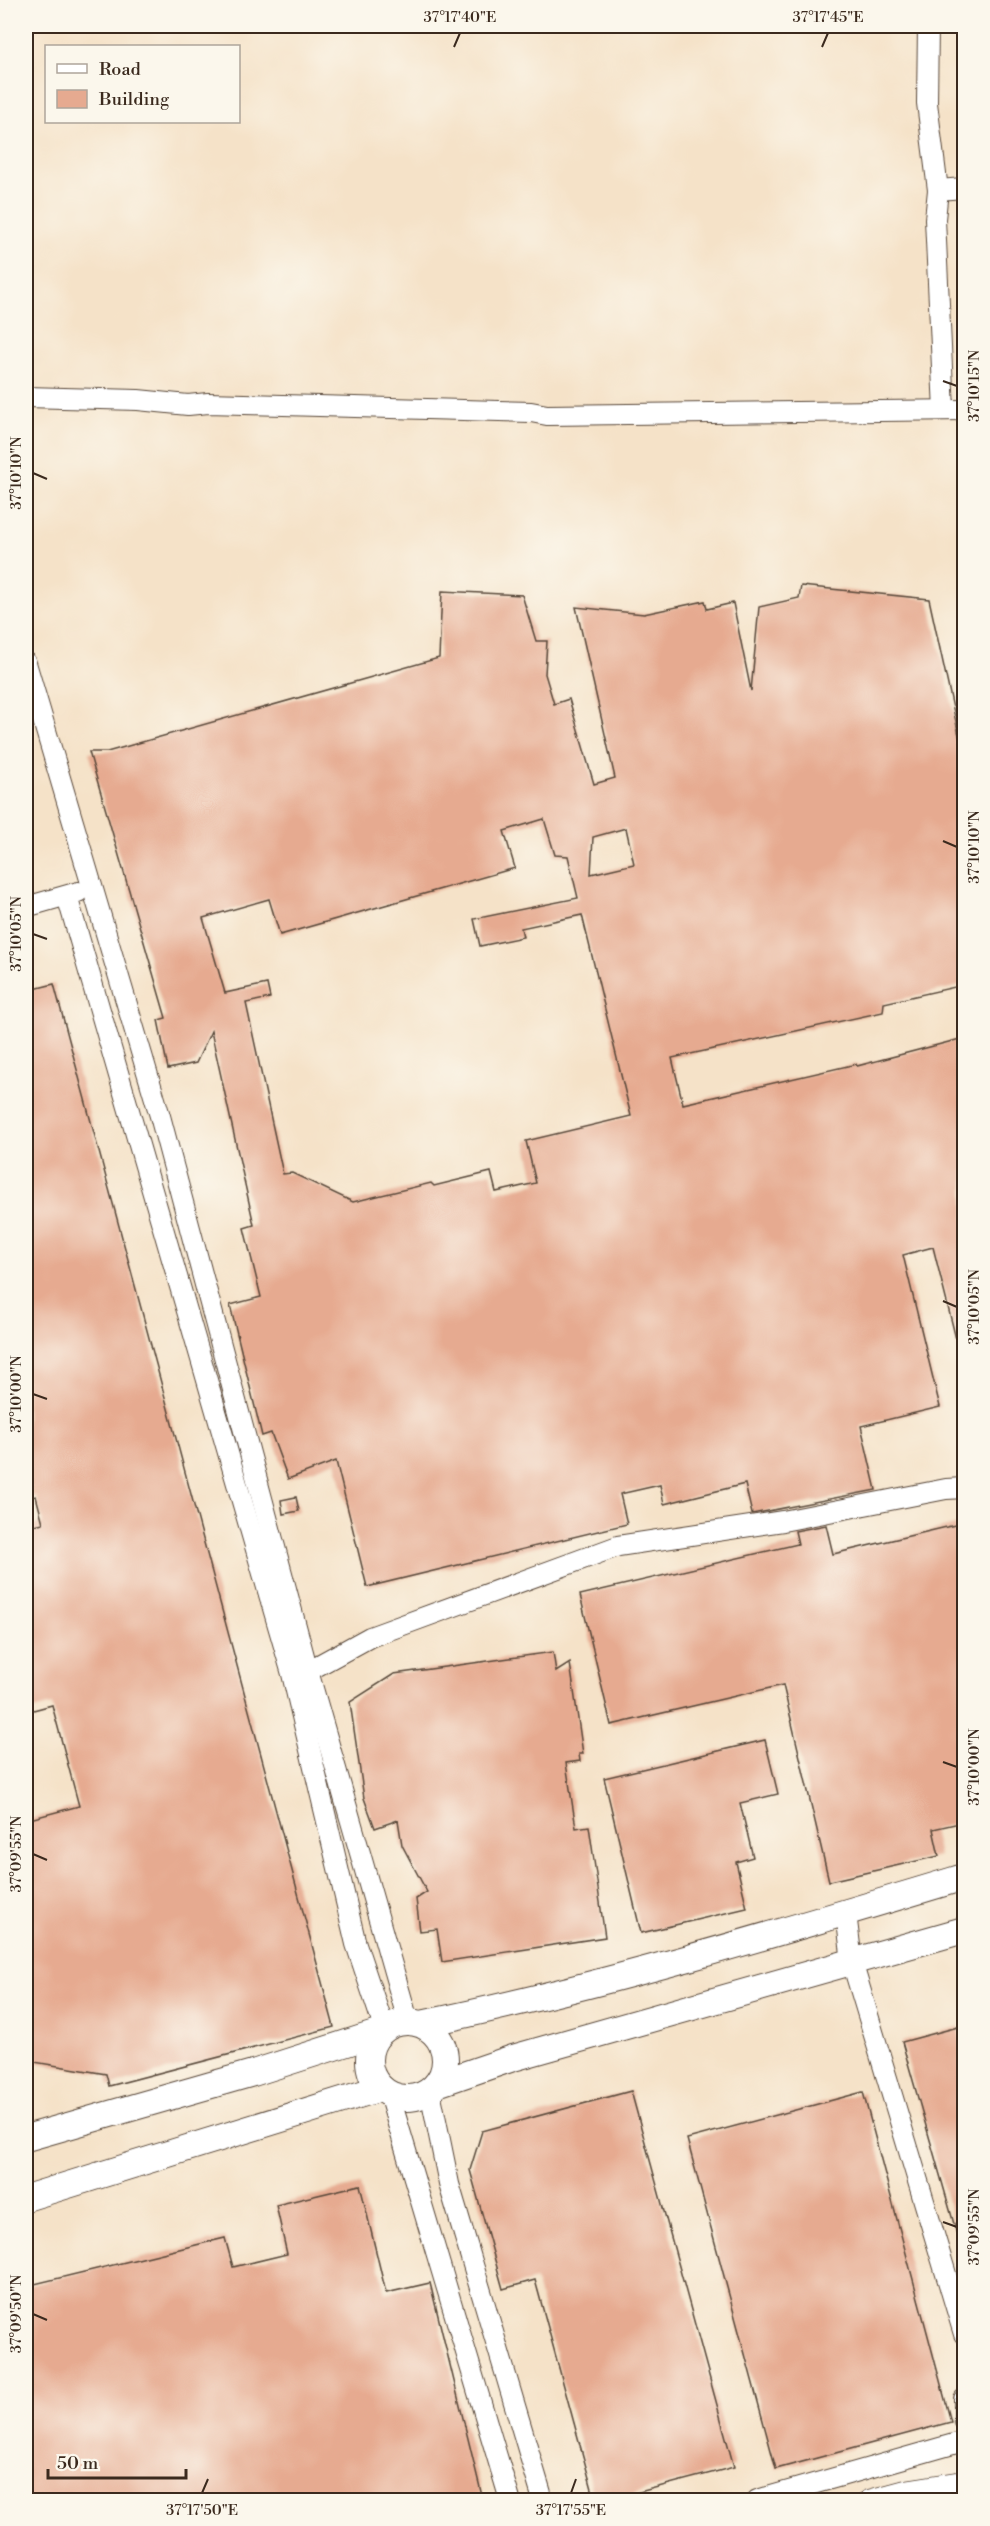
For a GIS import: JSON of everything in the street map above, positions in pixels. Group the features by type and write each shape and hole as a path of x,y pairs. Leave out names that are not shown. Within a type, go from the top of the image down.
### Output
{"street":[{"path":"928,26 927,103 938,190 934,219 944,410"},
{"path":"938,190 964,188"},
{"path":"26,397 138,400 188,405 208,403 531,412 547,415 964,410"},
{"path":"26,663 160,1116 300,1673 356,1944 398,2027"},
{"path":"26,907 67,896 92,886"},
{"path":"67,896 300,1673 398,2027"},
{"path":"300,1673 370,1637 618,1546 783,1521 946,1489 964,1488"},
{"path":"26,2138 253,2073 398,2027 512,2005 846,1913 964,1877"},
{"path":"846,1913 852,1962 964,2334"},
{"path":"26,2198 385,2091 410,2098 434,2087 524,2055 964,1930"},
{"path":"510,2500 385,2091 373,2079 368,2055 371,2044 398,2027 431,2030 444,2050 446,2061 443,2073 434,2087 449,2184 543,2500"},
{"path":"964,2399 964,2421"},
{"path":"757,2500 964,2441"},
{"path":"964,2448 964,2456"},
{"path":"869,2500 906,2490 964,2481"}],"building":[{"path":"801,586 929,599 964,758 964,985 884,1003 883,1012 672,1058 683,1104 856,1064 857,1066 964,1038 964,1351 959,1351 933,1247 903,1255 940,1407 861,1426 876,1490 752,1514 745,1484 664,1504 660,1485 620,1494 627,1524 367,1587 336,1461 288,1479 271,1433 262,1436 230,1305 261,1297 244,1228 254,1225 211,1031 196,1063 168,1069 158,1020 166,1018 89,752 107,752 439,658 442,591 522,595 536,641 547,641 545,674 554,704 569,699 594,784 615,778 576,607 644,614 705,601 707,609 733,603 751,691 759,607 799,598","holes":["544,819 555,855 568,856 578,898 474,919 480,946 523,937 521,928 582,915 631,1116 526,1141 536,1183 496,1192 491,1172 434,1186 431,1183 353,1202 292,1173 283,1174 246,1003 270,998 267,984 225,993 203,918 269,899 280,935 515,868 504,831","626,828 634,864 591,874 593,837"]},
{"path":"54,984 334,2027 109,2086 106,2074 28,2061 32,2043 26,2044 26,1820 79,1806 52,1705 26,1712 26,1633 32,1632 26,1608 26,1527 43,1523 36,1496 26,1498 26,991"},
{"path":"296,1497 299,1511 283,1514 281,1500"},
{"path":"826,1525 833,1554 955,1525 964,1528 964,1822 933,1829 939,1856 829,1881 783,1685 611,1725 580,1595 798,1544 795,1531"},
{"path":"553,1652 556,1672 570,1663 583,1754 579,1754 580,1761 566,1763 576,1828 589,1826 605,1937 442,1962 437,1929 420,1931 416,1899 427,1892 402,1845 398,1820 375,1828 364,1798 350,1702 394,1674"},
{"path":"765,1740 778,1794 740,1803 753,1857 736,1862 747,1908 641,1933 604,1778"},
{"path":"958,2027 964,2052 964,2244 960,2245 902,2042"},
{"path":"631,2091 734,2467 609,2500 595,2500 535,2280 503,2289 470,2170 482,2131"},
{"path":"863,2092 951,2422 776,2469 687,2139"},
{"path":"360,2185 386,2293 430,2283 483,2500 26,2500 26,2286 225,2238 233,2267 287,2254 276,2205"}]}
